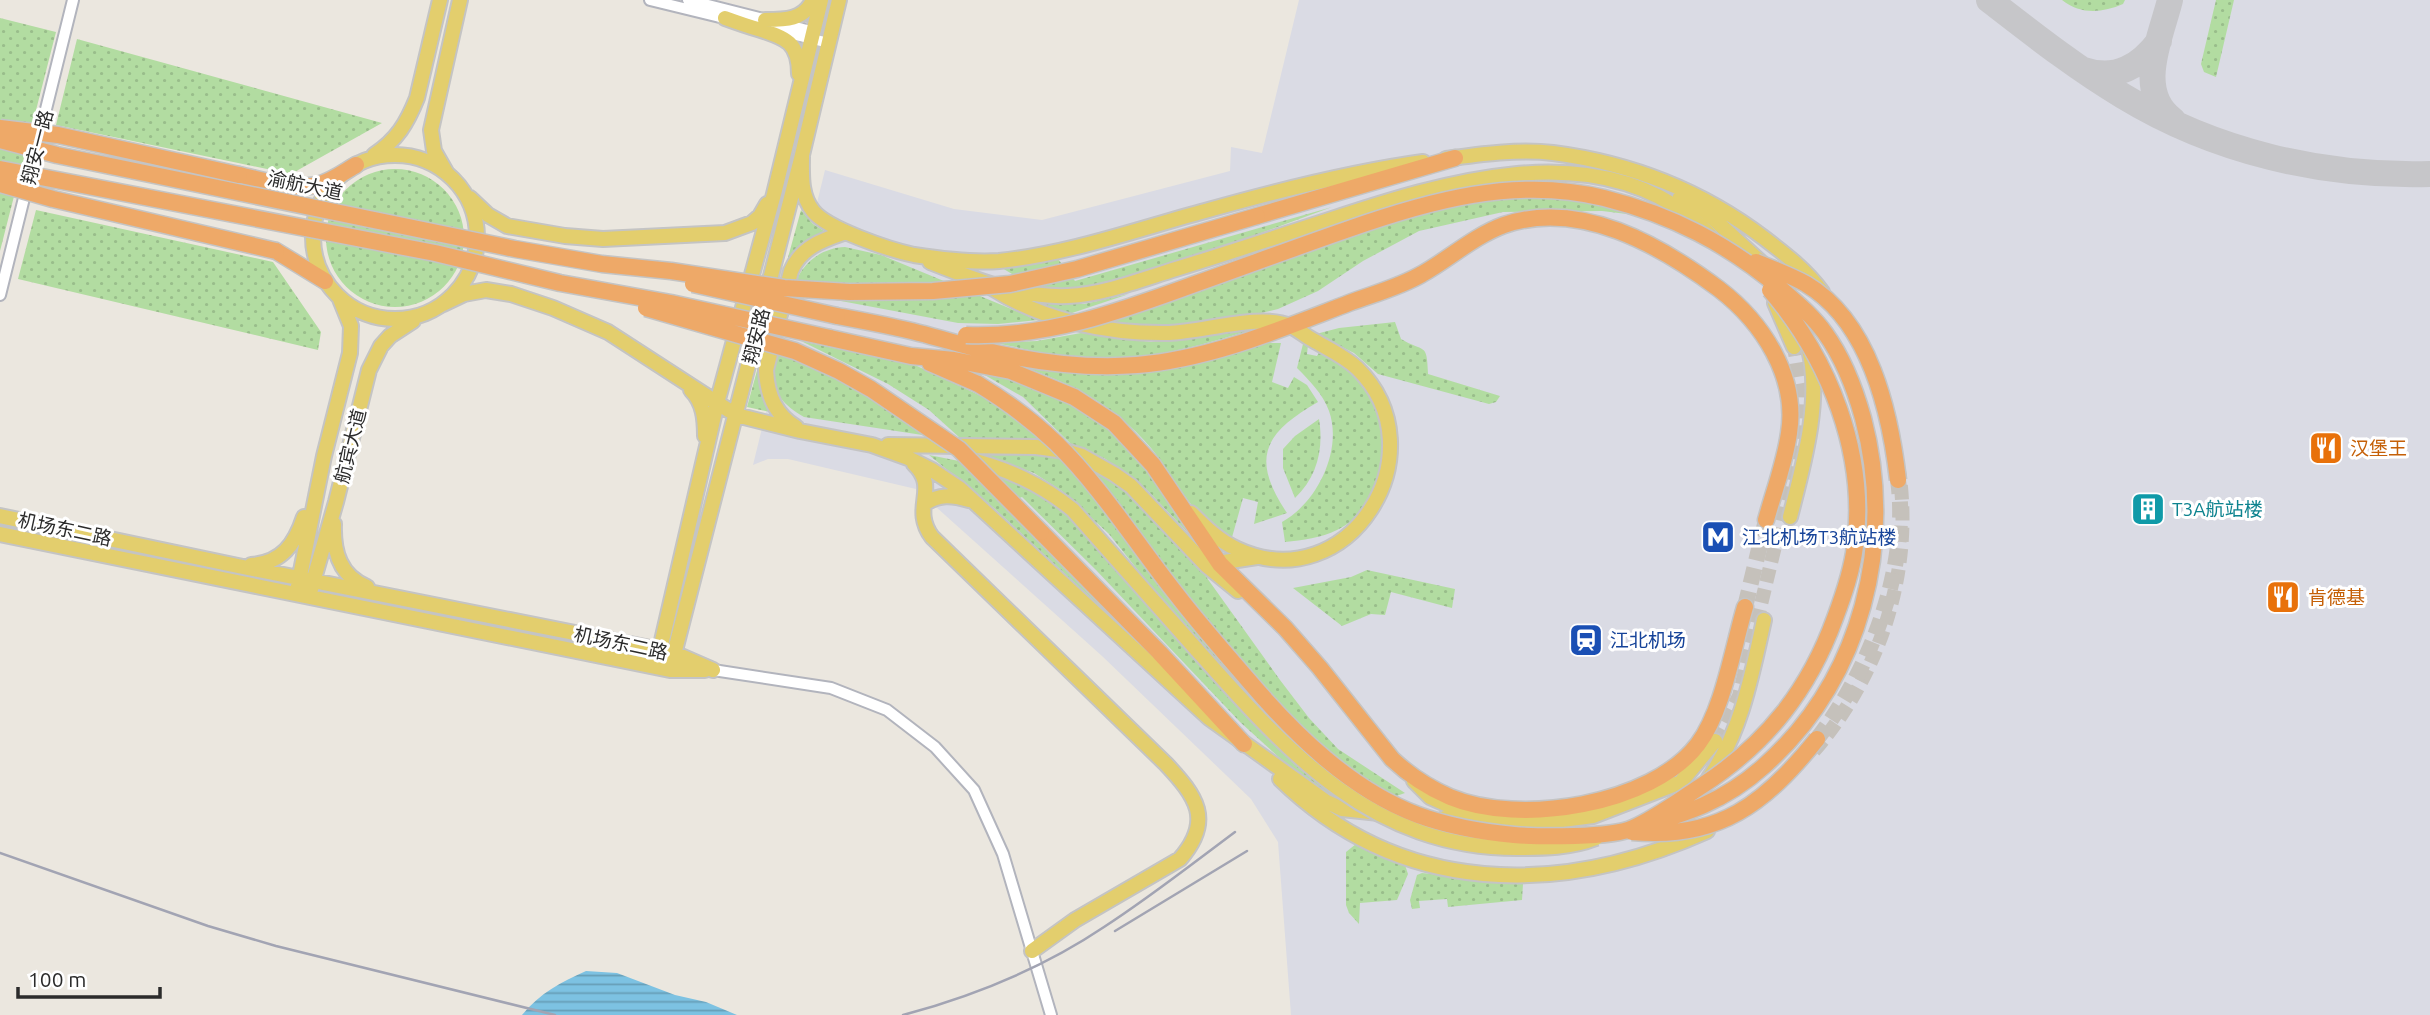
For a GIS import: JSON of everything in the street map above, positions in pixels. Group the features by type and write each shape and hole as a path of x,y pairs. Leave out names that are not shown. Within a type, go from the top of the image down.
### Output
{"highway":[{"path":"0,128 58,135 292,185 316,185 326,182 361,162"},
{"name":"渝航大道","path":"0,140 57,155 502,247 602,264"},
{"path":"602,264 784,288 849,292 933,290 1010,284 1050,275 1464,157"},
{"path":"0,169 435,253 559,282 671,303 911,356 954,360 1011,371 1074,397 1104,416 1126,435 1153,465 1205,543 1213,564 1285,628 1403,770 1451,797 1489,807 1532,809 1593,803 1643,787 1667,774 1687,758 1705,732 1717,706 1745,607"},
{"path":"0,184 276,251 325,281"},
{"path":"911,356 978,384 1005,400 1056,443 1123,523 1177,595 1270,706 1307,743 1346,775 1377,794 1417,815 1448,824 1518,836 1605,835 1705,806 1763,767 1783,748 1818,703 1838,671 1866,594 1876,540 1876,493 1870,444 1845,367 1827,335 1810,314 1738,256 1714,240 1639,207 1581,192 1528,188 1440,200 1368,222 1107,316 1046,331 995,336 921,333"},
{"path":"602,264 1034,360 1079,365 1138,365 1189,357 1255,339 1290,326 1420,275 1478,238 1502,226 1525,219 1570,220 1610,228 1673,256 1740,305 1762,332 1778,361 1787,388 1790,430 1766,520"},
{"path":"1738,256 1807,285 1825,298 1843,318 1863,350 1878,387 1889,424 1898,480"},
{"path":"1628,830 1726,770 1765,736 1797,697 1824,650 1851,572 1857,511 1853,464 1842,416 1828,380 1789,312 1738,256"},
{"path":"559,282 795,351 871,389 959,449 1159,652 1244,744"},
{"path":"1628,830 1669,834 1705,827 1735,815 1761,799 1801,759 1817,738"}],"main road":[{"path":"434,0 436,17"},
{"path":"440,0 417,98 408,120 396,139 331,186 317,211 313,247 318,268 339,298 358,311 379,318 401,320 423,315 474,291 511,294 589,322 736,415 804,432 1013,472 1058,498 1094,532 1262,723 1304,763 1344,794 1383,817 1419,832 1458,843 1500,848 1572,846 1605,835"},
{"path":"443,304 465,280 475,251 476,231 472,211 434,151 431,130 460,0"},
{"path":"456,15 467,0"},
{"path":"765,20 786,20 800,15 810,7 813,0"},
{"name":"翔安路","path":"663,669 705,458 821,0"},
{"name":"翔安路","path":"667,652 736,415 839,0"},
{"path":"725,18 778,35 788,41 797,56 799,90"},
{"path":"912,254 996,261 1030,257 1377,168 1508,153 1552,153 1637,171 1691,192 1745,224 1801,267 1835,310 1875,386 1893,437 1898,461"},
{"path":"361,162 388,155 410,156 432,164 453,180 481,209 507,226 565,236 603,239 735,230 752,223 760,216 774,194"},
{"path":"802,155 802,179 807,201 822,220 846,232 912,254 984,284 1010,300 1053,317 1104,329 1170,333 1256,322 1290,326 1334,351 1356,368 1372,386 1389,429 1387,469 1381,491 1370,513 1350,536 1337,545 1298,558 1283,560 1257,556 1219,539 1180,503"},
{"path":"1464,157 1591,169 1656,188 1704,210 1766,267 1788,292 1802,319 1811,359 1812,392 1807,443 1790,517"},
{"path":"984,284 1065,296 1094,293 1439,186 1479,177 1530,173 1594,176 1645,191 1690,216 1714,240"},
{"path":"1704,210 1762,280 1780,312 1794,347"},
{"path":"804,432 787,422 780,414 769,394 766,370 794,264 807,249 846,232"},
{"name":"航宾大道","path":"302,596 324,456 351,339 348,314 339,298"},
{"name":"航宾大道","path":"306,580 337,502 374,358 390,336 423,315"},
{"path":"678,377 701,403 705,423 705,458"},
{"path":"912,452 1036,447 1082,456 1131,486 1213,564 1257,556"},
{"path":"912,452 932,470 959,488 1209,718 1325,802 1342,809 1504,822 1547,822 1593,816 1681,782 1715,741"},
{"path":"912,452 924,475 924,524 943,549 1166,764 1186,785 1197,802 1196,836 1180,859 1076,920 1032,951"},
{"path":"238,566 269,562 293,543 324,456"},
{"path":"924,504 935,497 947,495 971,500"},
{"path":"337,502 334,542 346,574 363,586 405,600"},
{"name":"机场东二路","path":"0,516 667,652 713,670"},
{"name":"机场东二路","path":"0,534 663,669 713,670"},
{"path":"1633,857 1698,793 1718,765 1750,682 1764,620"},
{"path":"1244,744 1284,783 1330,820 1361,840 1405,858 1500,876 1536,876 1584,870 1690,838 1740,816 1789,778"},
{"path":"1403,770 1430,797 1448,805 1470,811 1547,822"}],"street":[{"name":"翔安一路","path":"0,295 73,0"},
{"path":"650,0 830,39"},
{"path":"688,0 812,35"},
{"name":"机场东二路","path":"713,670 831,688 887,710 935,747 974,790 1003,854 1051,1015"}],"shaded area":[{"path":"1299,0 2430,0 2430,1015 1291,1015 1278,842 1251,799 1102,656 916,489 788,459 768,459 753,465 825,170 954,209 1042,220 1230,171 1231,147 1262,153"}],"green space":[{"path":"2062,0 2125,0 2123,4 2115,7 2092,11 2077,8"},
{"path":"2216,0 2234,0 2216,77 2204,72 2201,64"},
{"path":"0,18 56,32 0,251"},
{"path":"77,39 382,123 291,174 56,125"},
{"path":"395,169 422,174 444,189 459,211 464,238 459,265 444,287 422,302 395,307 368,302 346,287 331,265 326,238 331,211 346,189 368,174"},
{"path":"1513,196 1555,197 1627,208 1661,224 1627,214 1602,211 1503,212 1419,231 1363,261 1318,291 1278,309 1195,324 1152,326 1106,323 1405,217 1443,207"},
{"path":"1332,207 1195,257 1104,285 1064,291 1036,288 1002,268 1058,259 1075,281"},
{"path":"36,210 273,262 321,332 318,350 18,279"},
{"path":"801,210 813,224 824,231 805,242 794,257 758,381 770,412 747,407"},
{"path":"845,247 881,255 1038,320 998,324 958,323 793,292 800,274 811,260 827,251"},
{"path":"1129,294 1066,315 1020,297 1084,304"},
{"path":"1395,322 1401,339 1425,352 1428,374 1500,396 1496,402 1489,404 1378,374 1354,353 1316,334 1339,328"},
{"path":"1261,327 1192,347 1122,358 1075,358 995,343 1037,341 1081,333 1151,342"},
{"path":"801,341 917,366 994,402 1042,441 960,438 929,410 888,384"},
{"path":"1259,343 1281,343 1272,382 1288,388 1294,377 1307,385 1318,402 1285,425 1268,448 1266,462 1269,477 1275,494 1287,513 1254,524 1258,502 1243,498 1231,541 1198,513 1151,448 1115,414 1096,400 1055,379 986,355 1073,370"},
{"path":"1303,344 1308,345 1307,354 1317,356 1321,349 1351,373 1369,393 1380,418 1382,455 1373,491 1352,520 1325,535 1285,542 1282,522 1295,513 1316,489 1330,458 1332,442 1329,411 1315,388 1297,368"},
{"path":"777,353 815,367 875,398 929,436 804,417 787,405 777,391 773,374"},
{"path":"976,370 1037,384 1110,427 1149,467 1194,539 1149,492 1128,475 1104,458 1072,445 1023,397"},
{"path":"1319,419 1319,452 1314,472 1295,498 1283,468 1283,449 1295,436"},
{"path":"979,454 1038,454 1088,465 1112,479 1161,521 1202,571 1309,718 1338,749 1405,793 1362,808 1346,807 1294,771 1240,722 1096,570 1022,497 1005,504 1159,661 995,509 929,455 994,468 1057,501 1214,676 1226,670 1153,589 1109,534 1062,491 1034,473"},
{"path":"1367,570 1455,589 1452,608 1391,592 1385,615 1371,614 1342,626 1293,588 1351,577"},
{"path":"1356,844 1405,865 1408,874 1397,900 1360,903 1359,924 1346,905 1346,852"},
{"path":"1422,873 1523,884 1522,900 1448,907 1447,899 1419,901 1420,908 1412,909 1410,900 1417,875"}],"water":[{"path":"586,971 617,973 737,1015 522,1015 551,989"}],"taxiway":[{"path":"1989,0 2055,50 2123,96 2158,116 2195,132 2232,146 2310,165 2350,171 2430,174"},
{"path":"2170,0 2157,47 2153,79 2155,95 2161,108 2173,120"},
{"path":"2084,70 2107,74 2126,69 2144,58 2159,41"}],"tunnel":[{"path":"1715,741 1739,696 1801,438 1802,394 1794,347"},
{"path":"1814,751 1857,689 1887,620 1896,584 1901,546 1899,471"},
{"path":"1817,739 1854,682 1882,616 1898,547 1898,480"},
{"path":"1745,607 1766,520"}],"railway":[{"path":"903,1015 982,990 1081,942 1235,832"},
{"path":"1115,931 1247,851"},
{"path":"0,853 208,926 276,946 555,1015"}],"place":[{"name":"汉堡王","path":"2326,448"},
{"name":"T3A航站楼","path":"2148,509"},
{"name":"江北机场T3航站楼","path":"1718,537"},
{"name":"肯德基","path":"2283,597"},
{"name":"江北机场","path":"1586,640"}]}
